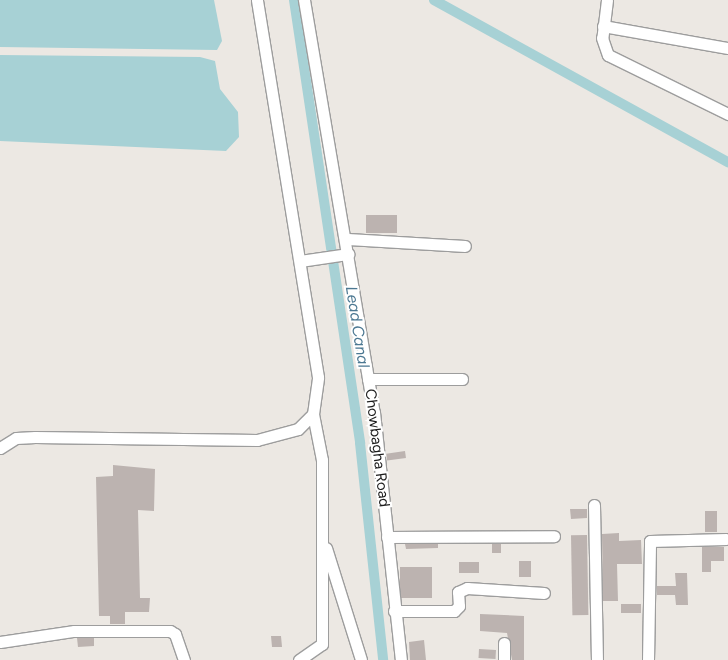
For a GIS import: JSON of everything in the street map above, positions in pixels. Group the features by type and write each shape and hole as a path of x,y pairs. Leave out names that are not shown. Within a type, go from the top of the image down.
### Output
{"street":[{"path":"257,0 318,377 313,414 322,460 322,644 299,660"},
{"name":"Chowbagha Road","path":"304,0 348,240 348,254 368,379 401,660"},
{"path":"607,0 602,47 608,55 728,114"},
{"path":"603,26 728,48"},
{"path":"348,240 465,246"},
{"path":"300,261 348,254"},
{"path":"368,379 462,379"},
{"path":"0,448 16,438 34,437 257,440 298,429 313,414"},
{"path":"594,506 597,660"},
{"path":"322,536 361,660"},
{"path":"387,537 554,536"},
{"path":"648,660 650,541 726,539"},
{"path":"394,611 454,611 460,606 458,592 467,588 544,592"},
{"path":"0,642 74,631 170,631 175,634 184,660"},
{"path":"504,643 504,660"}],"water":[{"path":"0,0 214,0 222,41 217,50 0,47"},
{"path":"0,55 200,57 215,61 220,89 238,112 239,137 226,151 0,141"}],"building":[{"path":"366,215 397,215 397,233 366,233"},
{"path":"405,451 406,458 387,461 386,454"},
{"path":"113,465 155,469 154,511 138,510 140,598 150,598 149,612 125,612 125,624 110,624 110,616 99,616 96,477 113,476"},
{"path":"570,509 587,509 587,518 571,519"},
{"path":"705,511 717,511 717,532 705,532"},
{"path":"619,533 619,541 641,540 642,564 617,564 618,601 603,601 602,534"},
{"path":"571,535 587,535 588,615 572,615"},
{"path":"405,544 438,544 438,548 406,549"},
{"path":"492,544 501,544 501,553 492,553"},
{"path":"702,547 724,547 724,561 711,561 711,572 702,572"},
{"path":"519,561 531,561 531,577 519,577"},
{"path":"459,562 479,562 479,573 459,573"},
{"path":"400,567 432,567 432,598 400,598"},
{"path":"675,573 687,573 688,605 676,605 675,595 657,595 657,586 676,586"},
{"path":"621,604 641,604 641,613 621,613"},
{"path":"480,614 524,616 524,660 512,660 507,633 480,631"},
{"path":"271,636 281,636 282,647 272,647"},
{"path":"77,638 94,638 94,646 78,647"},
{"path":"424,640 426,660 410,660 409,642"},
{"path":"479,649 496,650 496,659 479,658"}],"waterway":[{"name":"Lead Canal","path":"294,0 360,443 383,660"},
{"path":"434,0 728,162"}]}
